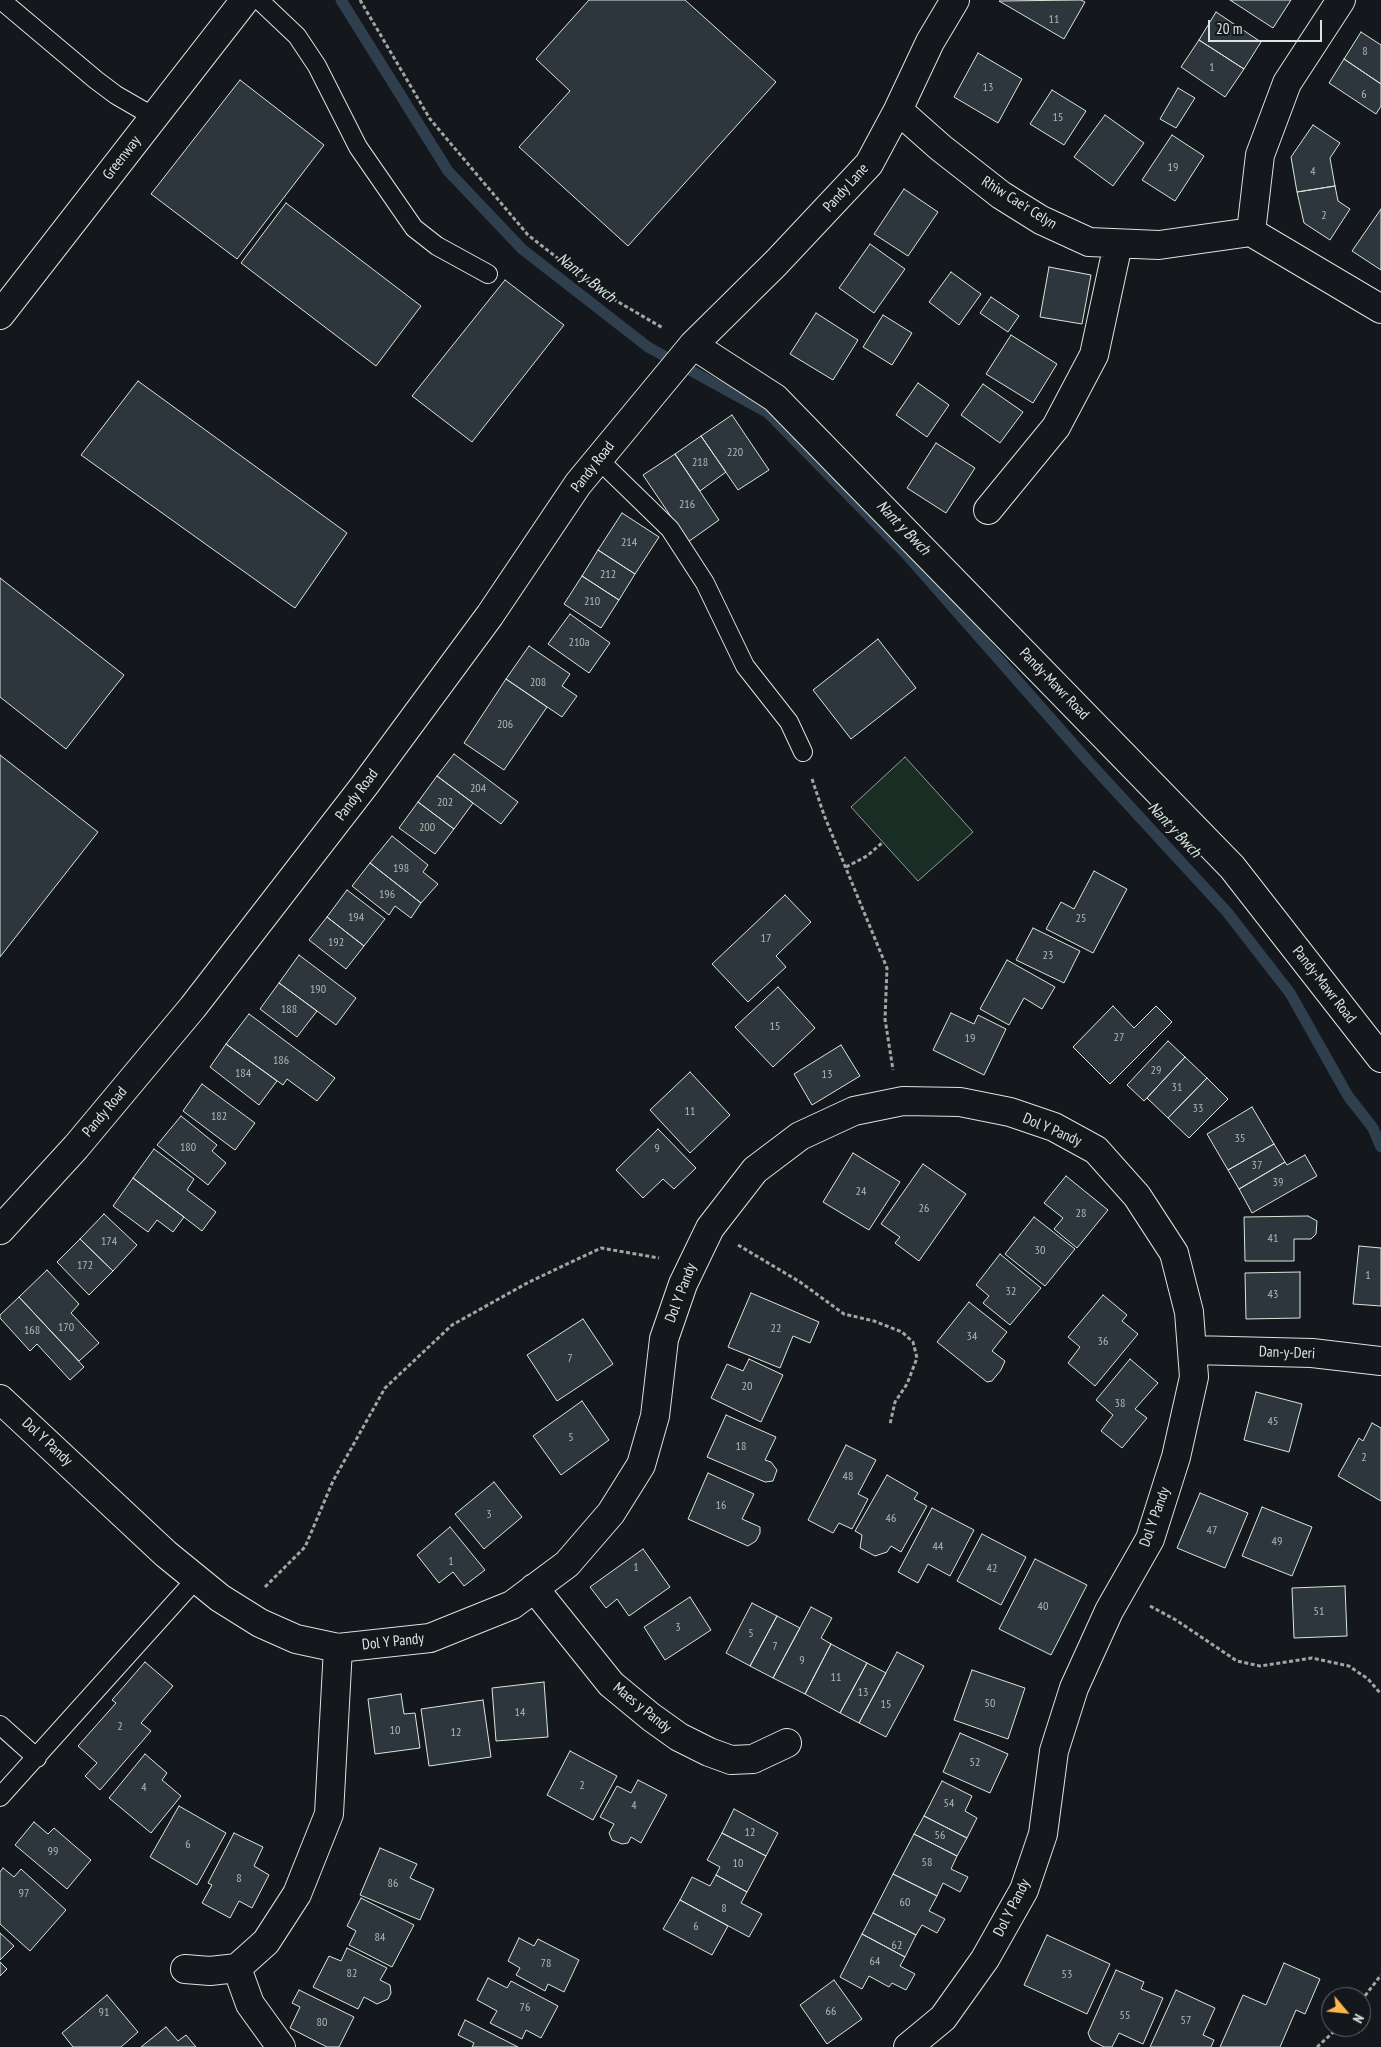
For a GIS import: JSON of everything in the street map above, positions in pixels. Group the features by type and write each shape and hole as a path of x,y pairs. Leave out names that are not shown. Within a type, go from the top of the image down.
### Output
{"street":[{"name":"Greenway","path":"0,315 245,0"},
{"name":"Pandy Lane","path":"693,345 776,263 869,164 898,110 930,42 955,0"},
{"path":"1341,0 1287,83 1260,155 1251,232 1381,309"},
{"name":"Rhiw Cae'r Celyn","path":"898,110 941,148 1001,195 1041,220 1089,242 1159,245 1251,232"},
{"path":"988,510 1056,427 1094,355 1118,244"},
{"name":"Pandy Road","path":"0,1230 76,1147 230,960 364,786 484,623 578,484 693,345"},
{"name":"Pandy-Mawr Road","path":"693,345 775,398 1232,867 1381,1058"},
{"name":"Dol Y Pandy","path":"0,1399 166,1554 220,1598 260,1623 296,1639 338,1648 430,1638 512,1605 567,1564 611,1513 641,1466 655,1416 664,1339 683,1284 710,1228 755,1170 800,1136 854,1111 903,1101 960,1102 1010,1112 1054,1127 1096,1150 1137,1196 1174,1254 1190,1312 1194,1377 1176,1457 1150,1539 1109,1611 1074,1688 1054,1751 1043,1834 1024,1890 985,1959 943,2018 908,2047"},
{"name":"Dan-y-Deri","path":"1192,1350 1312,1353 1381,1361"},
{"name":"Maes y Pandy","path":"534,1588 611,1684 679,1738 731,1760 752,1759 787,1742"},
{"path":"186,1969 210,1971 237,1968 266,1942 297,1894 329,1814 338,1648"},
{"path":"237,1968 250,2004 281,2047"}],"lane":[{"path":"1,0 102,86 154,117"},
{"path":"259,0 298,36 317,66 358,146 414,228 437,246 488,274"},
{"path":"598,459 670,530 705,583 745,666 789,722 803,752"},
{"path":"0,1797 196,1579"},
{"path":"0,1724 36,1758"}],"path":[{"path":"360,0 430,118 528,235 600,292 693,345"},
{"path":"803,752 824,815 887,968 885,1019 892,1066 903,1101"},
{"path":"846,867 867,856 883,842"},
{"path":"710,1228 800,1282 844,1314 874,1321 902,1332 913,1342 917,1358 907,1384 895,1402 890,1424"},
{"path":"240,1611 305,1547 333,1481 385,1388 452,1325 529,1282 602,1248 692,1264"},
{"path":"1121,1590 1176,1620 1237,1661 1260,1666 1312,1658 1349,1666 1368,1679 1381,1694"},
{"path":"1371,1988 1381,1975"},
{"path":"1317,2047 1328,2037"}],"green space":[{"path":"905,757 973,832 918,881 851,807"}],"building":[{"path":"589,0 685,0 776,82 628,246 519,147 570,91 536,59"},
{"path":"1081,0 1085,2 1064,39 999,1"},
{"path":"1230,0 1291,0 1273,28"},
{"path":"1216,12 1261,42 1244,69 1199,40"},
{"path":"1361,32 1381,45 1381,84 1344,59"},
{"path":"1199,40 1244,69 1225,97 1181,67"},
{"path":"978,53 1022,79 998,123 954,97"},
{"path":"1344,59 1381,84 1381,106 1376,114 1329,83"},
{"path":"240,80 324,145 237,259 151,194"},
{"path":"1178,88 1195,98 1176,128 1160,119"},
{"path":"1052,90 1086,111 1064,145 1030,124"},
{"path":"1105,115 1144,143 1113,186 1074,157"},
{"path":"1313,125 1340,143 1330,158 1335,186 1297,192 1291,157"},
{"path":"1172,135 1204,156 1175,201 1142,180"},
{"path":"1335,186 1338,201 1350,209 1330,240 1304,223 1297,192"},
{"path":"904,189 938,212 908,256 874,234"},
{"path":"286,203 421,306 376,366 241,263"},
{"path":"1381,209 1381,270 1352,251"},
{"path":"870,244 905,269 874,313 839,288"},
{"path":"1049,267 1091,275 1082,324 1040,317"},
{"path":"951,272 981,294 959,325 929,302"},
{"path":"505,280 564,325 472,442 412,396"},
{"path":"991,297 1019,316 1008,332 980,313"},
{"path":"816,313 858,340 833,380 790,354"},
{"path":"883,315 912,333 892,365 863,347"},
{"path":"1011,335 1057,364 1033,403 986,374"},
{"path":"138,381 347,533 295,608 81,455"},
{"path":"918,383 949,405 927,437 896,415"},
{"path":"983,384 1023,412 1000,443 961,415"},
{"path":"732,415 769,470 738,490 701,436"},
{"path":"701,436 726,472 700,491 675,454"},
{"path":"936,443 975,468 946,513 907,488"},
{"path":"675,454 719,520 688,542 643,475"},
{"path":"622,513 659,537 635,574 598,550"},
{"path":"598,550 635,574 619,600 582,576"},
{"path":"582,576 619,600 601,628 564,604"},
{"path":"0,578 124,675 66,749 0,697"},
{"path":"570,614 610,643 589,673 548,644"},
{"path":"878,639 916,688 851,739 813,690"},
{"path":"529,646 570,674 562,686 577,696 562,717 506,679"},
{"path":"506,679 547,707 504,770 464,743"},
{"path":"454,754 518,802 501,824 437,776"},
{"path":"0,755 98,832 0,957"},
{"path":"437,776 473,803 454,829 418,802"},
{"path":"418,802 454,829 435,854 399,828"},
{"path":"392,836 428,865 423,872 438,884 421,903 370,863"},
{"path":"370,863 421,903 411,918 395,906 389,915 352,886"},
{"path":"1094,871 1127,889 1093,953 1046,929 1061,902 1074,909"},
{"path":"347,890 385,919 364,946 327,917"},
{"path":"785,895 811,922 776,956 786,967 748,1002 712,964"},
{"path":"327,917 364,946 346,969 309,940"},
{"path":"1033,928 1080,951 1064,983 1016,960"},
{"path":"299,955 356,998 336,1025 279,983"},
{"path":"1007,960 1055,987 1042,1009 1024,998 1009,1025 980,1009"},
{"path":"279,983 317,1011 297,1037 260,1009"},
{"path":"778,987 815,1028 773,1067 735,1027"},
{"path":"1113,1006 1134,1028 1156,1006 1172,1022 1110,1084 1073,1047"},
{"path":"951,1013 974,1024 978,1015 1006,1029 984,1075 933,1050"},
{"path":"249,1014 335,1078 317,1101 287,1079 283,1085 226,1044"},
{"path":"1168,1041 1185,1057 1144,1101 1127,1085"},
{"path":"226,1044 277,1081 259,1105 210,1067"},
{"path":"841,1045 860,1076 812,1105 794,1074"},
{"path":"1185,1057 1207,1078 1168,1118 1147,1098"},
{"path":"690,1072 730,1115 690,1153 650,1110"},
{"path":"1207,1078 1228,1099 1189,1138 1168,1118"},
{"path":"202,1084 255,1123 235,1150 183,1111"},
{"path":"1252,1107 1274,1144 1228,1170 1207,1134"},
{"path":"181,1116 217,1145 212,1151 226,1163 208,1185 157,1145"},
{"path":"658,1129 696,1168 674,1189 663,1179 643,1198 616,1170"},
{"path":"1274,1144 1285,1162 1239,1189 1228,1170"},
{"path":"154,1149 194,1179 187,1190 216,1212 202,1231 133,1178"},
{"path":"853,1153 900,1182 869,1230 823,1202"},
{"path":"1305,1155 1317,1176 1252,1213 1239,1189 1285,1162 1287,1165"},
{"path":"923,1164 966,1194 919,1261 895,1243 900,1237 881,1224"},
{"path":"1066,1176 1108,1210 1077,1248 1054,1229 1063,1218 1044,1203"},
{"path":"133,1178 184,1217 173,1232 157,1220 148,1232 113,1206"},
{"path":"104,1214 137,1245 113,1271 80,1239"},
{"path":"1308,1216 1317,1221 1316,1234 1311,1239 1294,1239 1294,1261 1245,1261 1244,1217"},
{"path":"1034,1217 1075,1249 1045,1286 1005,1254"},
{"path":"80,1239 113,1271 89,1295 57,1262"},
{"path":"1359,1246 1381,1248 1381,1306 1353,1304"},
{"path":"1000,1254 1041,1288 1010,1325 983,1303 989,1296 976,1285"},
{"path":"47,1270 79,1304 71,1313 99,1343 79,1361 19,1297"},
{"path":"1300,1272 1300,1318 1246,1319 1245,1273"},
{"path":"751,1293 819,1322 810,1343 793,1336 780,1368 728,1347"},
{"path":"1103,1295 1127,1315 1122,1321 1138,1334 1095,1386 1068,1363 1080,1347 1068,1337"},
{"path":"19,1297 84,1367 70,1380 37,1344 30,1351 0,1318 0,1315"},
{"path":"969,1302 1007,1332 992,1351 1005,1361 1001,1370 992,1381 987,1382 937,1342"},
{"path":"583,1319 613,1364 557,1401 527,1355"},
{"path":"749,1359 783,1375 761,1422 711,1398 727,1364 743,1371"},
{"path":"1130,1359 1158,1383 1135,1409 1147,1418 1122,1448 1101,1431 1113,1415 1096,1400"},
{"path":"1256,1392 1302,1404 1289,1452 1244,1440"},
{"path":"582,1401 609,1440 561,1475 533,1436"},
{"path":"726,1415 776,1437 765,1460 771,1462 777,1470 773,1481 765,1482 707,1457"},
{"path":"1372,1423 1381,1428 1381,1501 1338,1476 1359,1438 1363,1441"},
{"path":"846,1445 876,1460 858,1494 868,1499 852,1529 839,1523 833,1533 808,1520"},
{"path":"708,1473 754,1494 742,1519 760,1527 760,1533 756,1541 748,1546 688,1519"},
{"path":"887,1475 918,1493 914,1499 927,1506 901,1552 891,1546 887,1552 875,1556 860,1548 862,1535 855,1531"},
{"path":"494,1482 522,1517 484,1549 455,1514"},
{"path":"1200,1493 1248,1513 1225,1568 1177,1548"},
{"path":"1262,1507 1312,1527 1292,1576 1242,1556"},
{"path":"932,1508 974,1530 950,1576 928,1564 918,1583 898,1572"},
{"path":"450,1527 485,1570 464,1586 453,1572 439,1583 417,1555"},
{"path":"982,1534 1026,1557 1001,1605 957,1581"},
{"path":"643,1549 670,1587 629,1616 617,1599 606,1608 590,1587"},
{"path":"1035,1559 1087,1585 1051,1655 999,1629"},
{"path":"1345,1586 1347,1636 1294,1638 1292,1588"},
{"path":"690,1597 711,1630 665,1660 644,1627"},
{"path":"752,1603 777,1616 750,1666 726,1653"},
{"path":"811,1607 832,1618 821,1638 831,1644 805,1694 773,1678"},
{"path":"777,1616 800,1628 773,1678 750,1666"},
{"path":"831,1644 867,1663 840,1713 805,1694"},
{"path":"897,1652 924,1666 886,1737 859,1723"},
{"path":"145,1662 173,1686 141,1723 151,1731 100,1790 85,1776 97,1763 78,1746 116,1703 112,1700"},
{"path":"867,1663 886,1673 859,1723 840,1713"},
{"path":"972,1670 1025,1688 1008,1739 954,1720"},
{"path":"544,1682 548,1737 496,1741 492,1688"},
{"path":"401,1694 404,1714 415,1713 420,1748 375,1754 368,1699"},
{"path":"483,1700 491,1757 429,1766 421,1709"},
{"path":"960,1733 1008,1754 990,1793 943,1772"},
{"path":"570,1751 617,1776 593,1820 547,1795"},
{"path":"145,1754 167,1773 162,1780 181,1796 151,1833 109,1798"},
{"path":"638,1780 667,1795 641,1843 631,1837 628,1843 622,1844 612,1840 609,1833 614,1824 600,1817 617,1786 631,1793"},
{"path":"942,1781 972,1796 965,1811 977,1818 967,1838 924,1816"},
{"path":"179,1806 226,1833 197,1885 150,1857"},
{"path":"734,1809 778,1833 766,1856 722,1833"},
{"path":"924,1816 967,1838 957,1856 914,1834"},
{"path":"34,1822 48,1834 54,1828 91,1860 67,1889 15,1845"},
{"path":"234,1833 263,1847 254,1866 269,1875 252,1908 239,1901 230,1918 202,1903 212,1885 208,1883"},
{"path":"722,1833 766,1856 747,1892 716,1875 720,1867 707,1860"},
{"path":"914,1834 957,1856 951,1869 968,1877 960,1892 943,1883 937,1896 893,1874"},
{"path":"380,1848 417,1864 410,1878 434,1889 420,1920 360,1895"},
{"path":"3,1868 14,1877 21,1869 66,1910 30,1951 0,1924 0,1872"},
{"path":"893,1874 937,1896 929,1911 945,1919 937,1933 922,1925 916,1935 873,1913"},
{"path":"716,1875 747,1892 741,1903 762,1914 749,1937 680,1900 692,1877 710,1886"},
{"path":"361,1898 414,1925 392,1967 349,1945 356,1931 347,1926"},
{"path":"680,1900 728,1926 712,1955 663,1929"},
{"path":"873,1913 916,1935 905,1957 862,1934"},
{"path":"0,1933 14,1946 0,1960"},
{"path":"862,1934 905,1957 900,1966 915,1974 906,1990 892,1983 889,1987 869,1976 862,1989 840,1977"},
{"path":"1047,1935 1110,1964 1087,2014 1024,1985"},
{"path":"519,1938 534,1946 538,1939 579,1960 564,1992 548,1984 545,1991 516,1975 520,1968 508,1961"},
{"path":"347,1948 387,1968 380,1980 390,1985 391,1993 388,1999 377,2004 364,1997 358,2009 313,1987 329,1956 341,1961"},
{"path":"0,1962 7,1969 0,1976"},
{"path":"1284,1963 1320,1979 1305,2014 1296,2010 1280,2047 1220,2047 1243,1995 1266,2005"},
{"path":"1116,1970 1144,1982 1141,1989 1163,1998 1143,2044 1119,2033 1112,2047 1104,2047 1091,2040 1088,2033"},
{"path":"488,1978 507,1988 511,1981 558,2006 541,2038 526,2030 522,2039 490,2023 497,2011 477,2000"},
{"path":"834,1980 862,2019 827,2044 800,2005"},
{"path":"299,1990 354,2017 339,2047 327,2047 290,2028 300,2007 292,2003"},
{"path":"1176,1990 1215,2008 1203,2035 1214,2040 1211,2047 1150,2047"},
{"path":"107,1995 138,2032 121,2047 73,2047 62,2033"},
{"path":"465,2020 518,2047 472,2047 474,2043 458,2035"},
{"path":"166,2027 178,2041 186,2035 196,2047 141,2047"}],"waterway":[{"name":"Nant y Bwch","path":"341,0 448,171 522,249 648,347 768,413 907,555 1089,762 1227,912 1290,993 1348,1096 1373,1128 1381,1147"}]}
